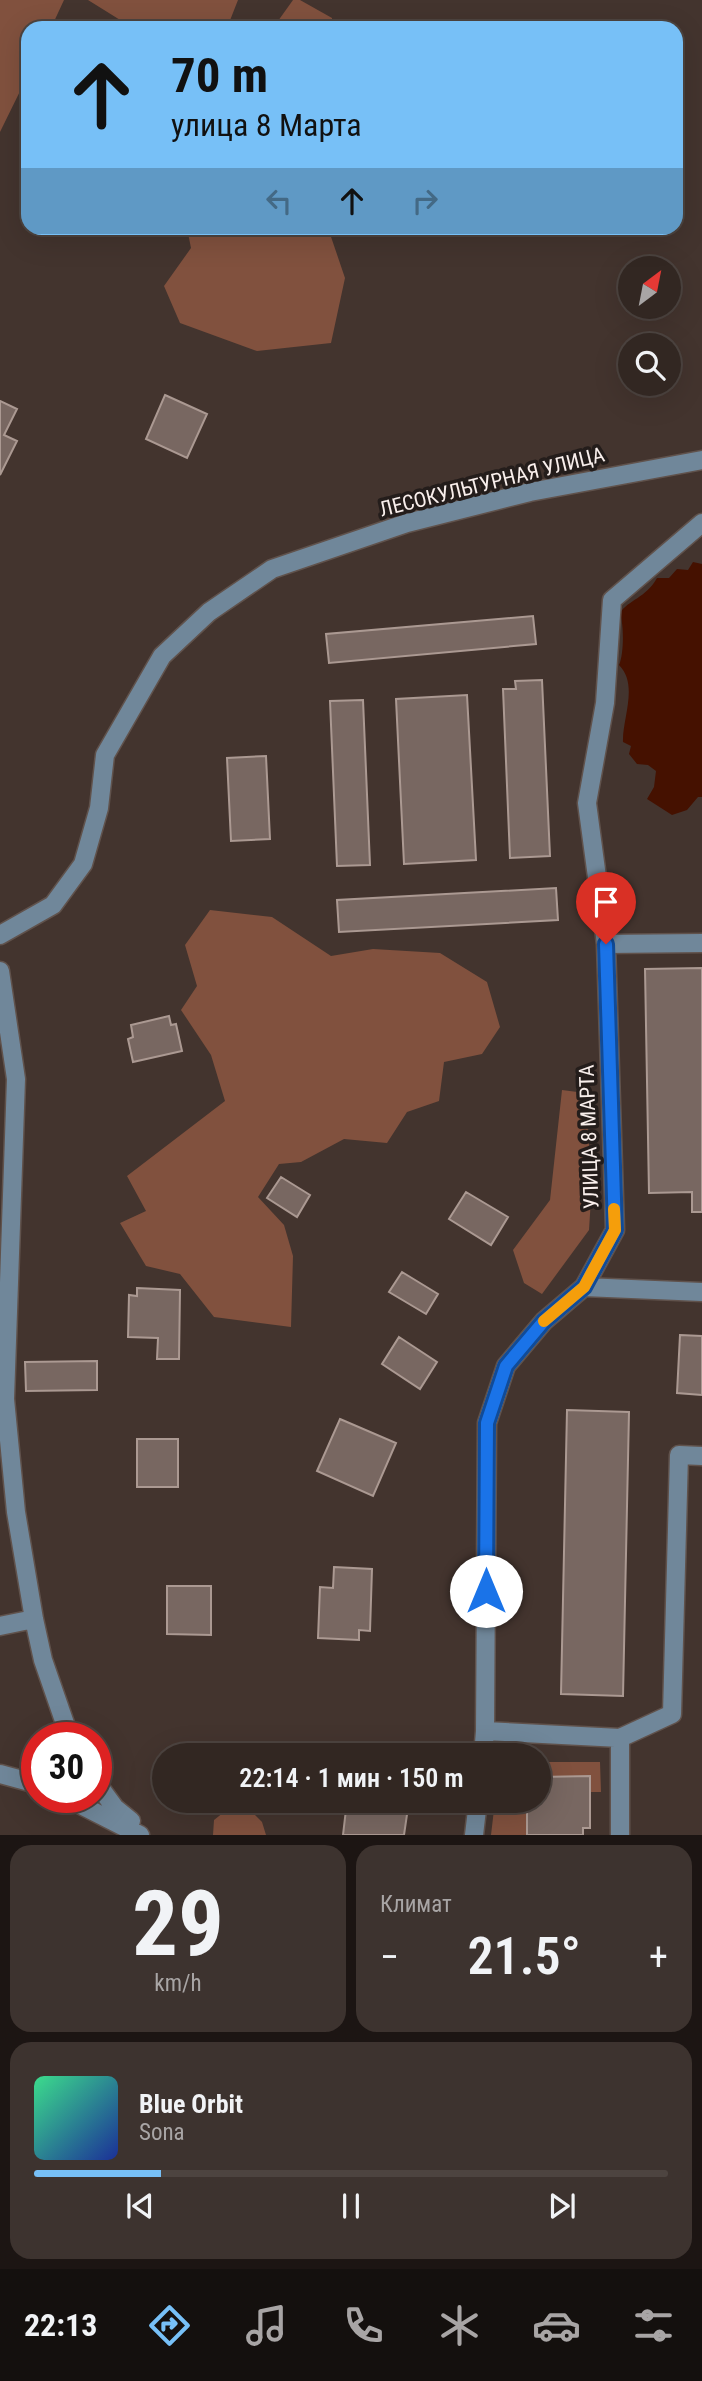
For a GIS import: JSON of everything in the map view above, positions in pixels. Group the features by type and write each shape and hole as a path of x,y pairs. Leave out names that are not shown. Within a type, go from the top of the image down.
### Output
{"street":[{"name":"ЛЕСОКУЛЬТУРНАЯ УЛИЦА","path":"0,935 53,905 83,864 99,808 105,755 162,656 208,612 272,569 407,523 530,492 702,460"},
{"name":"УЛИЦА 8 МАРТА","path":"584,1287 615,1230 606,944 587,803 605,703 612,600 702,523"},
{"path":"606,944 702,943"},
{"path":"0,971 16,1079 5,1399 16,1512 34,1619 43,1660 64,1722"},
{"path":"484,1743 487,1423 506,1366 544,1321 584,1287 702,1292"},
{"path":"485,1731 620,1738 672,1714 679,1455 702,1456"},
{"path":"0,1626 34,1619"},
{"path":"620,1738 620,1835"},
{"path":"0,1774 21,1780"},
{"path":"112,1804 147,1835"},
{"path":"97,1813 140,1835"},
{"path":"474,1835 477,1813"}],"shaded area":[{"path":"0,0 64,0 54,21 21,21 21,89 0,132"},
{"path":"88,0 238,0 230,21 122,21"},
{"path":"293,0 300,0 332,18 332,21 278,21"},
{"path":"188,235 330,235 345,278 331,343 257,351 180,323 164,286 191,248"},
{"path":"693,562 702,564 702,797 698,797 687,810 672,815 647,799 654,787 656,771 648,765 637,764 629,754 631,746 623,742 629,692 625,673 619,665 623,639 620,613 648,590 657,578 669,578 677,569 688,570"},
{"path":"210,910 272,917 331,956 373,949 440,953 487,982 500,1027 482,1054 444,1062 439,1101 407,1112 387,1143 344,1139 301,1162 279,1164 258,1197 284,1225 293,1256 291,1327 214,1317 180,1274 146,1266 120,1223 146,1211 127,1176 225,1101 211,1055 181,1010 197,986 185,945"},
{"path":"562,1090 585,1093 592,1183 589,1230 542,1294 524,1283 513,1250 550,1200"},
{"path":"551,1762 600,1762 601,1792 590,1792 590,1776 551,1777"},
{"path":"223,1813 253,1813 262,1822 266,1835 213,1835 214,1820"},
{"path":"494,1813 527,1813 527,1835 491,1835"}],"building":[{"path":"165,395 207,414 187,458 146,439"},
{"path":"0,401 17,409 4,435 17,441 0,475"},
{"path":"533,616 536,644 329,663 326,634"},
{"path":"542,680 550,856 510,858 503,689 516,689 515,681"},
{"path":"467,695 476,860 404,864 396,699"},
{"path":"363,700 370,865 337,866 330,701"},
{"path":"266,756 270,839 231,841 227,758"},
{"path":"556,888 558,920 339,932 337,900"},
{"path":"702,968 702,1212 692,1212 692,1192 649,1193 645,969"},
{"path":"169,1016 171,1025 176,1024 182,1051 133,1062 128,1039 133,1037 131,1025"},
{"path":"281,1177 310,1195 297,1217 267,1198"},
{"path":"466,1192 508,1217 491,1245 449,1219"},
{"path":"402,1272 438,1294 426,1314 389,1292"},
{"path":"137,1288 180,1290 179,1359 157,1359 158,1338 128,1337 129,1295 137,1296"},
{"path":"680,1335 702,1336 702,1395 677,1393"},
{"path":"399,1337 437,1362 420,1389 382,1364"},
{"path":"97,1361 97,1390 26,1391 25,1362"},
{"path":"567,1410 629,1412 623,1696 561,1694"},
{"path":"340,1419 396,1443 373,1496 317,1471"},
{"path":"137,1439 178,1439 178,1487 137,1487"},
{"path":"334,1567 372,1569 370,1631 359,1630 359,1640 318,1638 320,1587 333,1588"},
{"path":"167,1586 211,1586 211,1635 167,1634"},
{"path":"590,1776 590,1828 583,1828 583,1835 527,1835 527,1813 551,1813 551,1777"},
{"path":"346,1813 407,1813 404,1835 343,1835"}],"slow traffic":[{"path":"544,1321 584,1287 615,1230 614,1209"}],"route":[{"path":"486,1591 487,1423 506,1366 544,1321 584,1287 615,1230 606,944"}]}
